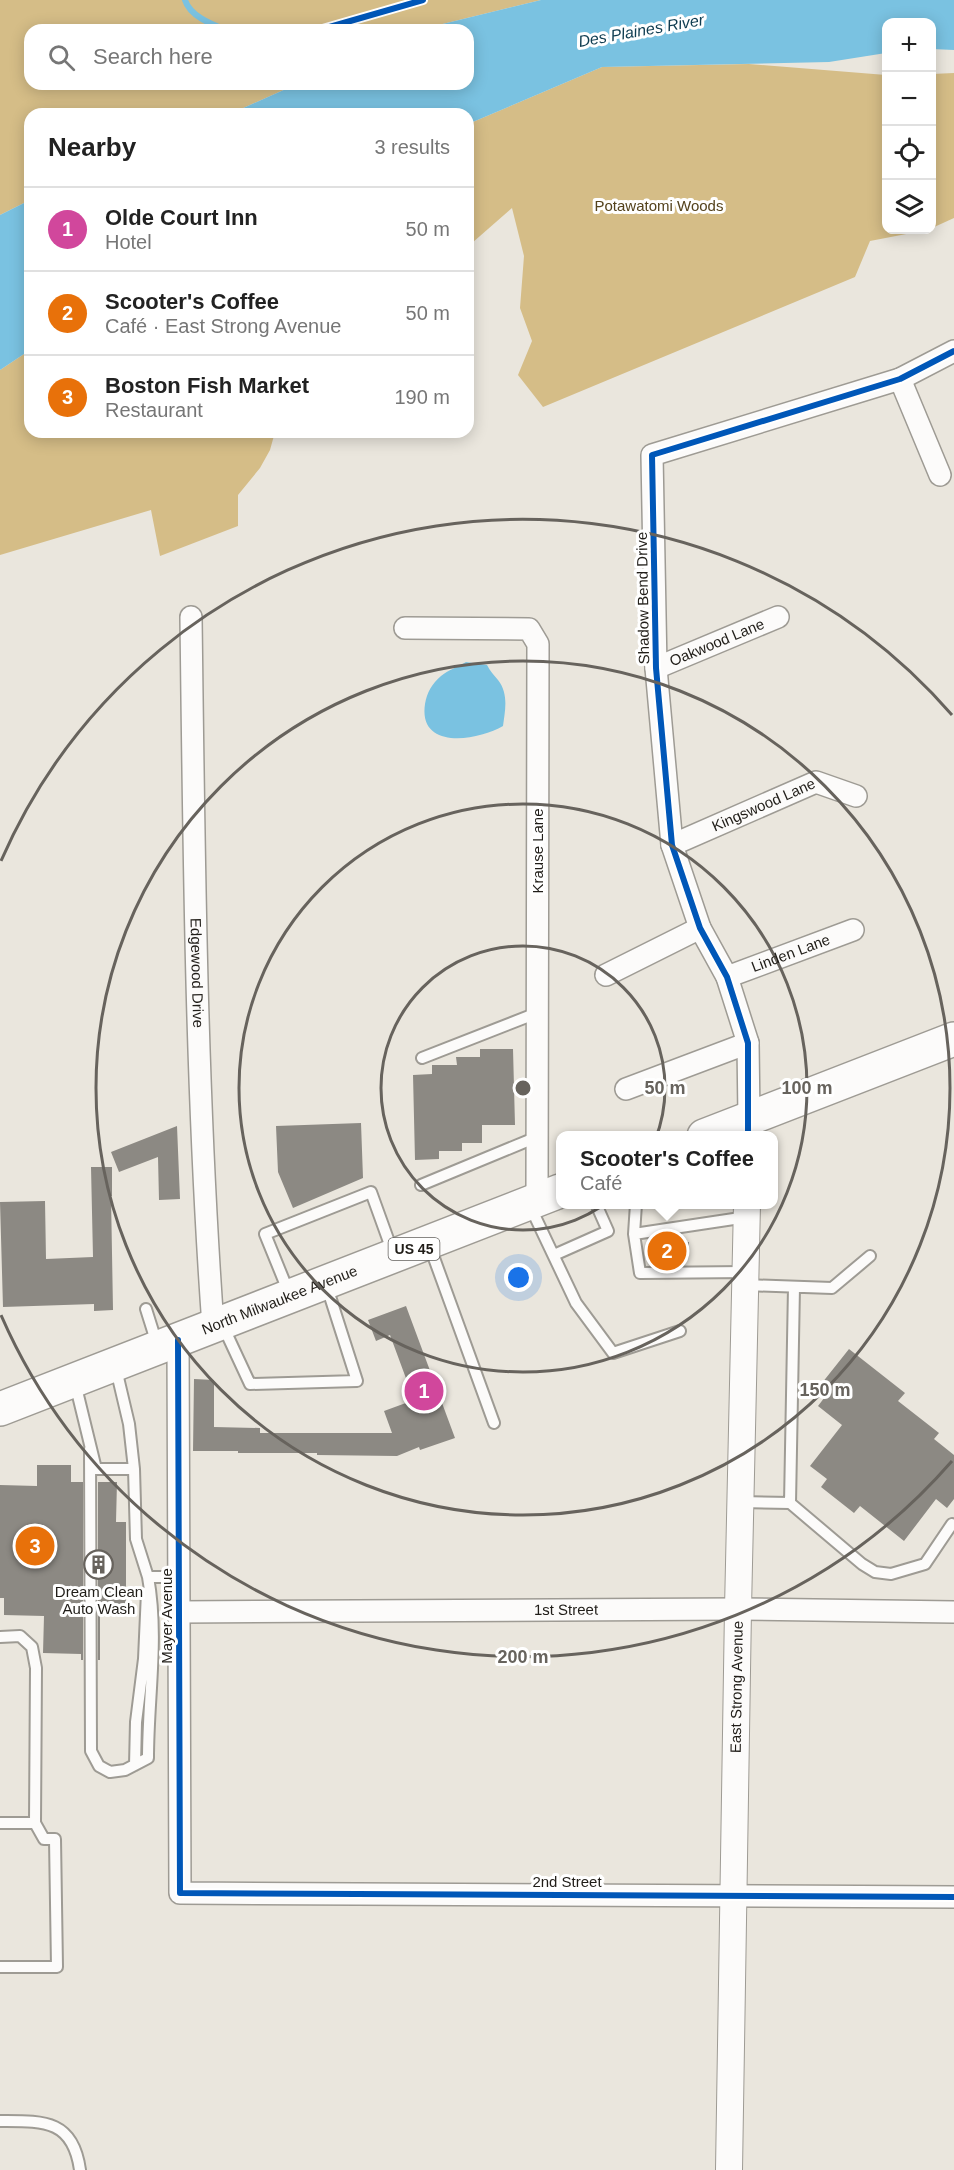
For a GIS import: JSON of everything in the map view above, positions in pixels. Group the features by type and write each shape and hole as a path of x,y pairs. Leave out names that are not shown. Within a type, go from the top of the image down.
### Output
{"main road":[{"path":"729,1131 749,1127 954,1039"},
{"name":"North Milwaukee Avenue","path":"0,1409 429,1244 542,1198"}],"street":[{"name":"Shadow Bend Drive","path":"749,1127 748,1043 727,977 700,928 672,845 656,668 652,456 900,379 954,351"},
{"path":"900,379 940,475"},
{"name":"Edgewood Drive","path":"191,617 195,942 207,1240 217,1325"},
{"name":"Oakwood Lane","path":"656,668 778,617"},
{"name":"Krause Lane","path":"405,628 529,629 538,644 537,1137 542,1198"},
{"name":"Kingswood Lane","path":"672,845 816,782 856,796"},
{"path":"606,975 700,928"},
{"name":"Linden Lane","path":"727,977 853,930"},
{"path":"626,1089 748,1043"},
{"name":"East Strong Avenue","path":"729,2170 747,1211"},
{"name":"Mayer Avenue","path":"168,1343 179,1577 180,1893"},
{"name":"1st Street","path":"179,1612 738,1609 954,1612"},
{"name":"2nd Street","path":"180,1893 954,1897"}],"lane":[{"path":"422,1058 537,1014"},
{"path":"421,1185 537,1137"},
{"path":"290,1296 265,1234 371,1192 394,1257"},
{"path":"542,1198 554,1255 576,1303 613,1353 680,1331"},
{"path":"554,1255 608,1231 598,1209"},
{"path":"636,1209 634,1234 640,1273 745,1278 794,1287 832,1288 870,1256"},
{"path":"634,1234 747,1211"},
{"path":"429,1244 494,1423"},
{"path":"217,1325 250,1384 357,1381 326,1283"},
{"path":"790,1503 794,1287"},
{"path":"146,1309 168,1343"},
{"path":"90,1449 91,1751 99,1766 110,1772 125,1770 148,1758 153,1650 153,1605 148,1577 136,1539 134,1469 129,1424 114,1364"},
{"path":"74,1380 96,1469 134,1469"},
{"path":"740,1502 790,1503 862,1563 875,1572 891,1574 925,1563 952,1524"},
{"path":"148,1577 179,1577"},
{"path":"0,1637 20,1636 32,1647 36,1668 35,1823 44,1839 55,1839 57,1967 0,1968"},
{"path":"0,1823 35,1823"},
{"path":"0,2121 35,2121 60,2128 75,2144 80,2170"}],"green space":[{"path":"0,0 541,0 443,24 24,24 24,90 284,90 243,108 24,108 24,203 0,215"},
{"name":"Potawatomi Woods","path":"749,64 882,75 882,234 906,234 870,241 855,277 543,407 518,375 532,341 520,308 524,256 512,208 474,241 474,121 602,67"},
{"path":"954,73 954,218 936,226 936,126 936,74"},
{"path":"24,354 24,438 273,438 270,450 260,468 238,495 238,526 160,556 151,510 0,555 0,370"}],"water":[{"name":"Des Plaines River","path":"541,0 954,0 954,50 936,49 936,18 882,18 882,54 829,62 602,67 474,121 474,108 243,108 284,90 474,90 474,24 443,24"},
{"path":"24,203 24,354 0,370 0,215"},
{"path":"466,662 487,665 501,685 505,703 503,726 465,738 440,735 431,729 425,719 427,696 441,676"}],"building":[{"path":"480,1049 513,1049 515,1125 482,1125 482,1143 462,1143 462,1151 439,1151 439,1159 415,1160 413,1075 432,1074 432,1065 457,1065 456,1057 480,1057"},
{"path":"361,1123 363,1178 293,1208 278,1172 276,1126"},
{"path":"177,1126 180,1199 159,1200 158,1157 119,1172 111,1152"},
{"path":"91,1167 112,1167 113,1310 94,1311 94,1304 3,1307 0,1202 45,1201 46,1259 93,1257"},
{"path":"647,1241 689,1242 688,1260 680,1259 679,1263 650,1262 650,1259 646,1259"},
{"path":"406,1306 455,1438 420,1450 419,1447 397,1456 193,1451 194,1379 214,1380 214,1427 260,1428 260,1433 392,1433 384,1411 414,1400 390,1335 376,1341 368,1320"},
{"path":"849,1349 905,1393 898,1401 939,1433 934,1439 954,1455 954,1499 947,1508 936,1499 904,1541 860,1506 854,1513 821,1487 827,1479 810,1466 842,1425 818,1406 831,1389 822,1383"},
{"path":"37,1465 71,1465 71,1482 83,1482 83,1660 81,1660 81,1654 43,1653 44,1616 4,1615 4,1598 0,1598 0,1485 37,1486"},
{"path":"98,1482 117,1482 116,1522 126,1522 126,1609 100,1609 100,1660 98,1660"}],"waterway":[{"path":"185,0 191,11 212,24"}],"cycle path":[{"path":"340,24 423,0"},
{"path":"748,1131 748,1043 727,977 700,928 672,845 656,668 652,455 900,379 954,351"},
{"path":"178,1340 180,1893 954,1897"}],"place":[{"name":"Scooter's Coffee","path":"667,1251"},
{"name":"Olde Court Inn","path":"424,1391"},
{"name":"Boston Fish Market","path":"35,1546"},
{"name":"Dream Clean Auto Wash","path":"99,1565"}]}
